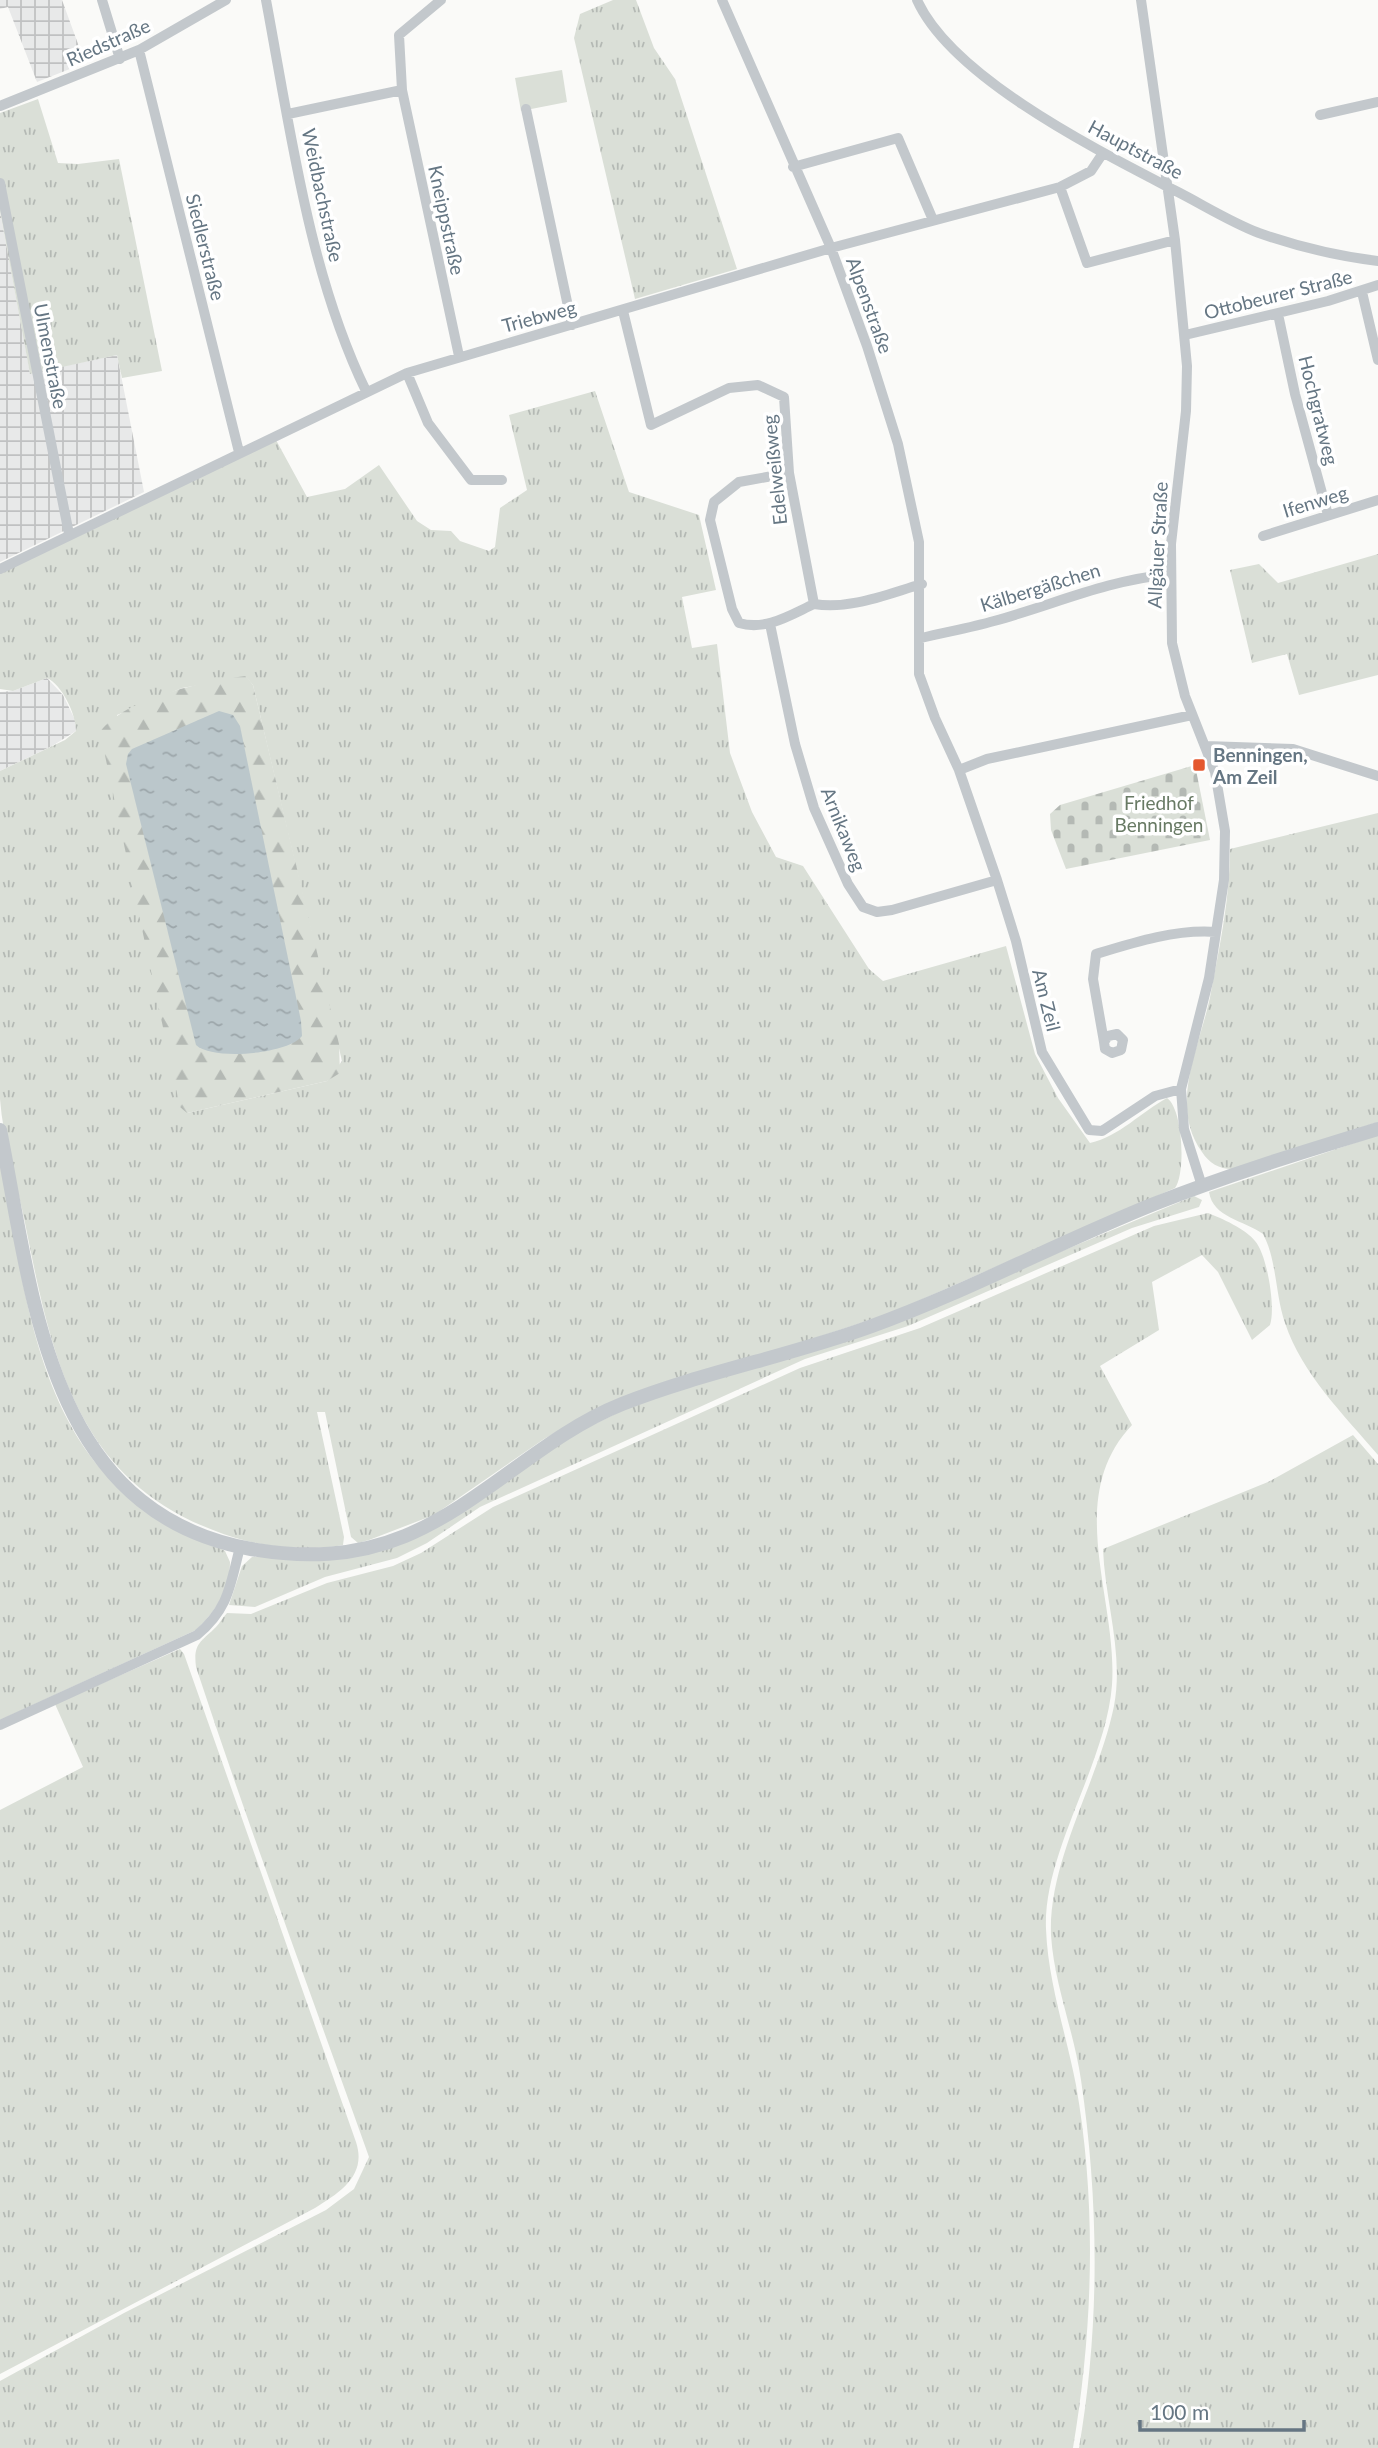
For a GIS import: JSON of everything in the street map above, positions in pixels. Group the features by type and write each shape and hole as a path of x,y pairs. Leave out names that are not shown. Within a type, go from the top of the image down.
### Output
{"street":[{"path":"102,0 120,59"},
{"name":"Riedstraße","path":"0,106 120,59 213,4 226,0"},
{"name":"Weidbachstraße","path":"265,0 325,290 343,344 366,391"},
{"name":"Kneippstraße","path":"441,0 399,35 402,90 458,356"},
{"name":"Alpenstraße","path":"722,0 793,167 831,248 898,444 919,542 922,584 921,638"},
{"name":"Hauptstraße","path":"917,0 934,30 1007,94 1103,153 1257,232 1326,254 1378,261"},
{"name":"Allgäuer Straße","path":"1141,0 1165,185 1175,240 1185,335 1186,411 1174,511 1170,574 1175,660 1219,787 1224,831 1224,880 1206,994 1181,1089 1184,1129 1202,1186"},
{"name":"Siedlerstraße","path":"139,50 239,453"},
{"path":"288,114 402,90"},
{"path":"1320,115 1378,102"},
{"path":"526,109 572,326"},
{"path":"793,167 898,138 933,220"},
{"name":"Triebweg","path":"0,569 407,373 831,248 1060,187 1091,171 1103,153"},
{"name":"Ulmenstraße","path":"0,183 69,534"},
{"path":"1060,187 1087,263 1175,240"},
{"name":"Ottobeurer Straße","path":"1185,335 1278,314 1362,292 1378,285"},
{"path":"1362,292 1378,359"},
{"name":"Edelweißweg","path":"623,311 651,425 729,388 758,385 784,397 789,473 814,604"},
{"name":"Hochgratweg","path":"1278,314 1295,394 1328,515"},
{"path":"407,373 428,423 471,480 502,480"},
{"path":"789,473 739,482 714,502 710,520 732,609 739,623 752,627 771,624 814,604 832,607 848,605 922,584"},
{"name":"Ifenweg","path":"1263,536 1378,500"},
{"name":"Kälbergäßchen","path":"921,638 994,621 1087,589 1127,579 1170,574"},
{"name":"Arnikaweg","path":"771,624 795,744 814,808 848,884 863,907 877,912 892,911 997,880"},
{"name":"Am Zeil","path":"921,638 919,674 960,770 997,880 1016,941 1042,1052 1089,1130 1102,1131 1154,1096 1181,1089"},
{"path":"960,770 986,759 1192,715"},
{"path":"1206,746 1293,749 1378,776"},
{"path":"1104,1042 1093,979 1096,954 1137,942 1198,931 1216,932"},
{"path":"0,1130 41,1333 69,1411 102,1460 127,1487 188,1529 240,1547 302,1555 330,1555 376,1546 404,1536 458,1508 565,1432 618,1406 871,1327 1118,1219 1202,1186 1378,1129"},
{"path":"0,1725 197,1635 215,1619 224,1606 240,1547"}],"shaded area":[{"path":"0,0 62,0 85,63 37,82 8,7 0,9"},
{"path":"0,211 30,373 117,355 144,492 0,562"},
{"path":"47,678 63,695 76,722 76,731 0,771 0,692 13,691"}],"green space":[{"path":"613,0 636,0 654,48 675,79 737,269 635,299 574,38 580,14"},
{"path":"562,70 567,102 521,111 515,78"},
{"path":"38,99 58,163 78,164 119,159 162,371 122,378 117,355 30,374 0,211 0,113"},
{"path":"595,391 629,492 699,515 716,590 682,597 692,648 717,644 730,753 752,812 776,857 803,866 869,969 883,981 1006,946 1035,1054 1058,1098 1090,1143 1111,1135 1167,1098 1177,1115 1181,1169 1175,1188 891,1313 593,1411 544,1439 434,1515 369,1540 358,1543 351,1537 325,1412 317,1412 344,1537 343,1545 294,1548 260,1544 213,1530 166,1507 129,1478 100,1444 77,1406 46,1318 7,1146 0,1099 0,771 65,740 76,731 74,717 67,701 58,687 47,678 13,691 0,689 0,573 276,440 307,497 345,489 379,465 417,521 431,530 451,531 460,541 489,551 495,547 500,508 527,490 509,415","holes":["246,677 253,685 342,1061 327,1081 187,1113 117,715 182,688"]},
{"path":"1378,554 1378,675 1299,695 1287,654 1252,663 1230,570 1259,564 1278,583"},
{"path":"246,676 253,685 339,1044 340,1073 327,1081 187,1113 180,1107 100,732 112,720 146,701 189,687"},
{"name":"Friedhof Benningen","path":"1195,765 1210,840 1066,869 1051,830 1050,814 1060,805"},
{"path":"1378,813 1378,1122 1232,1169 1219,1167 1205,1156 1192,1133 1187,1114 1187,1093 1221,939 1230,849"},
{"path":"1378,1135 1378,1455 1325,1393 1292,1342 1282,1312 1271,1255 1263,1234 1216,1208 1209,1192"},
{"path":"0,1156 36,1338 51,1383 70,1424 95,1462 127,1495 150,1511 225,1551 230,1562 227,1582 220,1600 196,1630 0,1720"},
{"path":"1194,1196 1202,1200 1199,1207 1132,1228 908,1326 805,1359 480,1507 427,1543 397,1558 325,1577 255,1607 229,1605 242,1566 252,1557 365,1554 582,1430 634,1405 1000,1277"},
{"path":"1208,1213 1246,1232 1259,1248 1267,1269 1271,1294 1270,1325 1252,1340 1218,1272 1202,1255 1152,1282 1159,1330 1100,1366 1132,1425 1112,1454 1101,1484 1097,1517 1098,1550 1112,1652 1112,1685 1099,1746 1054,1870 1046,1929 1054,1988 1076,2085 1083,2130 1090,2221 1085,2358 1073,2448 0,2448 0,2381 124,2313 326,2210 354,2189 369,2157 196,1667 199,1644 227,1613 251,1614 327,1583 393,1566 421,1553 493,1507 800,1368 920,1328 1154,1226"},
{"path":"1353,1435 1378,1464 1378,2448 1079,2448 1094,2310 1094,2218 1081,2080 1056,1971 1051,1935 1057,1878 1107,1734 1114,1706 1117,1667 1103,1549 1268,1482"},
{"path":"180,1649 356,2142 358,2164 355,2173 342,2189 315,2208 0,2374 0,1810 83,1767 55,1704"}],"water":[{"path":"219,711 233,715 240,726 301,1021 302,1036 294,1042 267,1051 250,1053 218,1053 196,1045 126,764 132,749"}],"place":[{"name":"Benningen, Am Zeil","path":"1199,765"}]}
